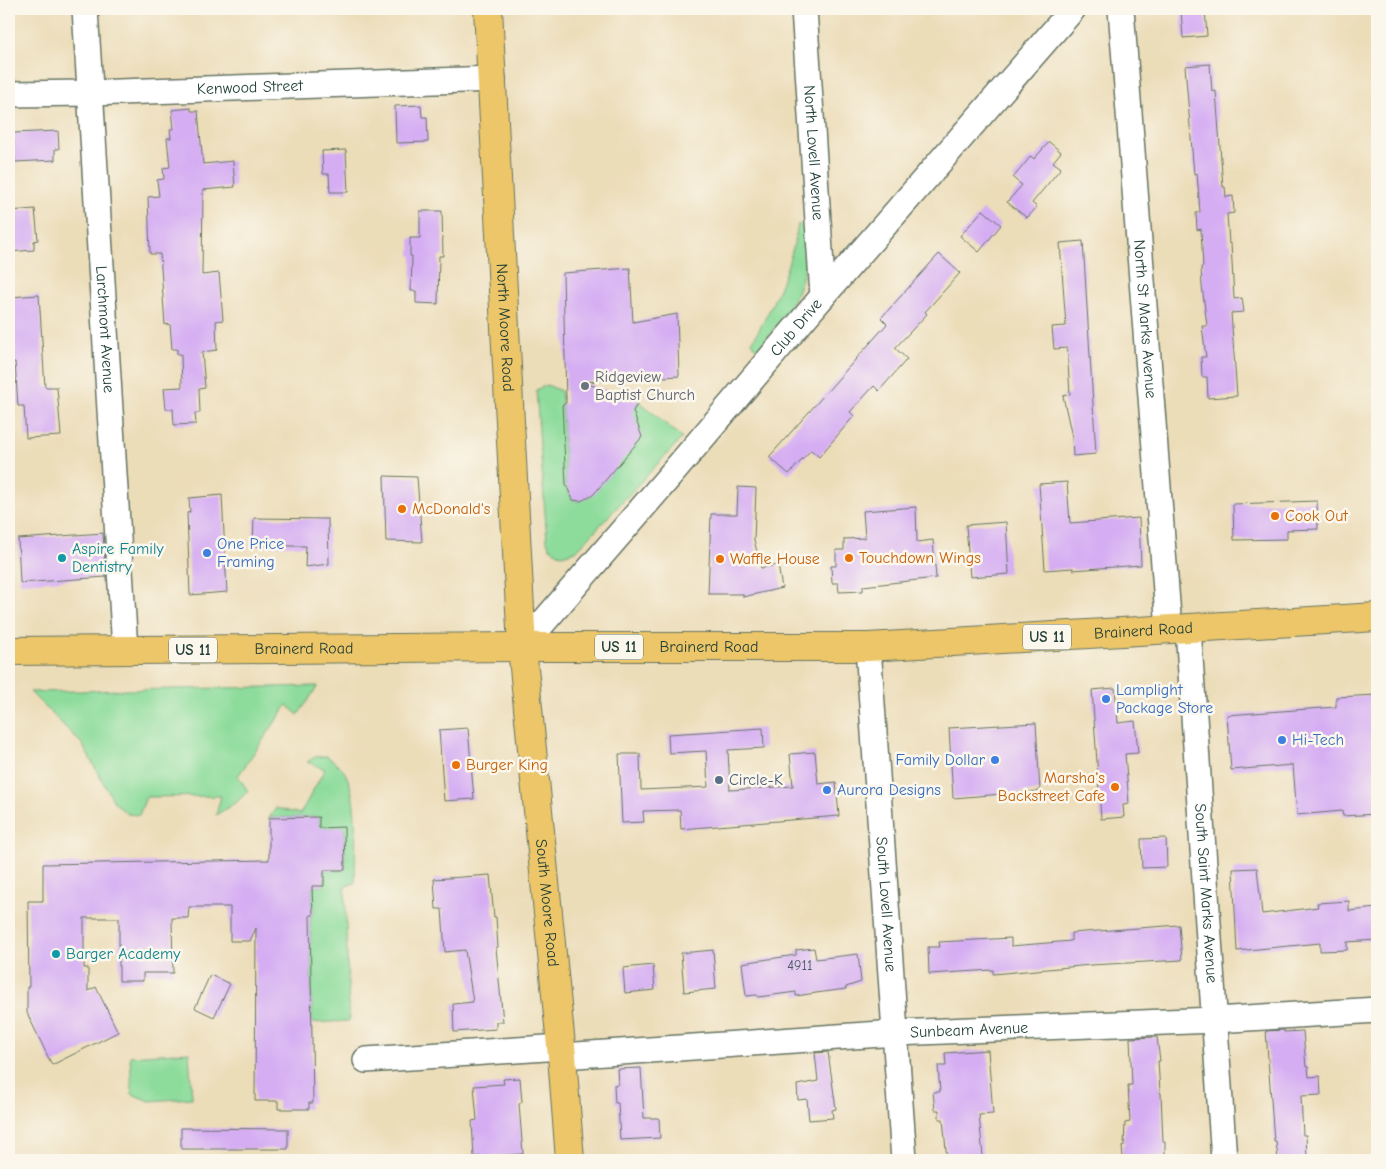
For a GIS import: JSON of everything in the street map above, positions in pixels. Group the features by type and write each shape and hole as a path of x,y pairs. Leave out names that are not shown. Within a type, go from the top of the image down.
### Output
{"main road":[{"name":"North Moore Road","path":"488,9 522,646"},
{"name":"Brainerd Road","path":"9,651 522,646 868,647 1377,617"},
{"name":"South Moore Road","path":"522,646 570,1160"}],"street":[{"name":"Larchmont Avenue","path":"86,9 125,650"},
{"name":"North Lovell Avenue","path":"804,9 822,296"},
{"name":"Club Drive","path":"522,646 710,429 822,296 1073,9"},
{"name":"North St Marks Avenue","path":"1120,9 1179,629"},
{"name":"Kenwood Street","path":"9,94 91,93 493,79"},
{"name":"South Saint Marks Avenue","path":"1179,629 1215,1020 1224,1160"},
{"name":"South Lovell Avenue","path":"868,647 904,1160"},
{"name":"Sunbeam Avenue","path":"366,1060 896,1032 1215,1020 1377,1010"}],"green space":[{"path":"798,224 806,230 809,236 805,268 801,281 783,316 757,350 752,342 781,285 791,255"},
{"path":"547,385 561,391 566,485 573,500 581,501 639,401 682,438 576,551 562,555 550,548 547,541 536,390"},
{"path":"318,686 298,715 287,705 238,776 248,791 238,801 216,815 221,796 146,797 139,815 127,814 114,802 82,744 30,692"},
{"path":"327,756 346,775 353,798 355,813 355,883 345,886 349,1021 312,1023 310,915 313,915 312,886 324,886 324,870 345,870 344,828 319,828 319,817 269,818 276,808 300,814 325,769 307,762 315,757"},
{"path":"189,1052 192,1098 149,1101 132,1094 130,1056"}],"building":[{"path":"1181,9 1205,9 1207,36 1183,38"},
{"path":"1210,64 1212,92 1216,91 1223,187 1225,187 1226,197 1233,196 1234,213 1227,214 1229,244 1231,244 1234,299 1242,298 1244,312 1231,313 1237,396 1208,398 1207,377 1202,377 1201,357 1206,357 1202,326 1207,326 1202,286 1201,229 1197,230 1196,213 1200,212 1197,173 1194,174 1185,66"},
{"path":"421,105 422,117 427,117 428,142 396,143 395,106"},
{"path":"191,108 191,111 198,111 203,164 233,161 235,187 203,190 202,275 219,273 223,320 216,321 217,350 202,352 205,388 199,389 200,413 195,413 196,424 174,425 173,409 166,409 164,388 182,387 181,354 177,354 177,349 172,349 170,324 165,325 160,254 150,254 148,197 159,196 157,180 164,179 163,168 170,167 167,138 171,138 170,129 174,129 172,110"},
{"path":"58,131 59,149 55,149 55,160 15,162 13,133"},
{"path":"1049,142 1061,152 1053,162 1061,168 1032,203 1037,207 1027,218 1007,202 1022,185 1013,178 1031,156 1034,159"},
{"path":"346,150 348,192 330,192 329,174 323,174 322,151"},
{"path":"35,209 38,240 34,241 34,250 9,252 9,211"},
{"path":"983,210 1001,225 979,252 960,236"},
{"path":"420,211 442,211 443,256 439,256 438,304 416,303 416,291 411,291 412,256 410,256 410,238 420,238"},
{"path":"1083,241 1096,454 1073,456 1072,437 1063,396 1070,394 1067,348 1054,349 1052,327 1066,326 1060,243"},
{"path":"939,254 960,273 925,312 927,314 895,348 907,359 879,391 874,386 850,412 854,416 819,457 811,450 789,474 769,457 887,324 881,318"},
{"name":"Ridgeview Baptist Church","path":"630,268 633,322 677,314 679,376 582,382 639,401 633,411 642,437 593,495 581,501 573,500 566,485 562,405 566,403 563,273"},
{"path":"39,295 45,387 57,387 61,436 26,438 24,406 18,406 15,362 9,362 9,297"},
{"name":"McDonald's","path":"384,476 417,477 422,542 386,541"},
{"path":"1067,482 1070,523 1139,518 1141,565 1045,570 1039,484"},
{"path":"738,487 756,488 754,540 761,568 778,565 782,588 743,597 743,594 708,594 711,514 737,514"},
{"name":"One Price Framing","path":"222,495 227,592 190,595 187,513 190,512 189,498"},
{"name":"Cook Out","path":"1317,501 1318,529 1287,530 1287,539 1234,540 1233,504"},
{"path":"916,507 917,542 933,540 936,578 863,586 863,591 839,592 838,583 832,583 831,566 836,566 836,550 844,550 844,539 865,538 863,511"},
{"path":"254,518 328,519 329,564 305,567 306,546 253,546"},
{"path":"1006,522 1009,574 970,577 966,525"},
{"name":"Aspire Family Dentistry","path":"103,533 106,577 20,583 18,539"},
{"path":"1115,688 1118,723 1135,721 1138,753 1125,754 1129,804 1123,805 1124,817 1101,819 1092,690"},
{"name":"Hi-Tech","path":"1377,695 1377,814 1343,816 1342,811 1297,815 1293,765 1231,770 1227,715 1336,707 1336,697"},
{"name":"Family Dollar","path":"1036,723 1040,791 953,798 949,728"},
{"name":"Burger King","path":"468,728 474,799 444,801 439,730"},
{"name":"Circle-K","path":"763,728 764,748 728,750 730,790 793,786 790,754 815,752 818,784 836,782 839,816 681,829 680,810 643,811 644,822 622,823 619,754 640,754 641,790 708,787 706,751 669,753 668,734"},
{"name":"Barger Academy","path":"319,817 319,828 344,827 345,870 324,870 324,886 312,886 313,915 310,915 313,1103 309,1103 309,1109 278,1109 278,1101 255,1101 256,928 250,941 230,941 230,907 189,907 188,918 172,918 173,973 143,973 143,981 119,981 119,918 84,918 84,968 88,968 88,991 96,987 118,1032 52,1065 27,1013 27,987 29,987 28,901 43,901 43,864 269,860 269,818"},
{"path":"1166,838 1167,867 1142,868 1141,839"},
{"path":"1257,868 1262,914 1318,907 1317,903 1349,901 1349,911 1377,908 1377,940 1347,942 1347,950 1320,951 1320,943 1237,951 1233,869"},
{"path":"490,875 494,917 496,917 498,947 496,948 503,1022 496,1022 496,1029 454,1032 453,1004 473,1002 465,950 445,952 442,909 436,909 434,879"},
{"path":"1179,925 1182,960 1091,965 993,974 993,970 929,974 928,947 940,947 939,942 1011,938 1011,946 1071,941 1071,933"},
{"path":"814,948 816,959 858,954 861,982 846,987 846,989 796,996 796,992 758,997 757,995 746,996 742,963 796,955 796,950"},
{"path":"713,950 716,989 684,992 681,953"},
{"path":"653,965 655,990 625,993 623,968"},
{"path":"210,975 230,984 214,1017 195,1008"},
{"path":"1284,1030 1284,1032 1303,1031 1306,1067 1308,1067 1309,1077 1320,1076 1321,1095 1301,1096 1303,1135 1306,1135 1307,1160 1278,1160 1276,1141 1274,1141 1266,1031"},
{"path":"1157,1037 1165,1157 1123,1159 1122,1146 1124,1146 1125,1123 1130,1122 1128,1085 1132,1085 1130,1038"},
{"path":"988,1050 993,1114 979,1115 983,1157 975,1158 975,1160 947,1160 943,1119 939,1119 939,1110 935,1110 933,1092 940,1092 938,1066 946,1066 945,1053"},
{"path":"828,1052 836,1109 832,1110 833,1118 809,1120 807,1099 798,1100 797,1085 818,1081 815,1053"},
{"path":"641,1068 644,1118 659,1118 660,1138 620,1140 618,1103 615,1103 614,1085 618,1084 617,1069"},
{"path":"520,1078 522,1102 519,1104 523,1154 474,1157 472,1121 477,1120 474,1086 504,1084 503,1079"},
{"path":"181,1128 288,1129 288,1149 181,1149"}],"place":[{"name":"Ridgeview Baptist Church","path":"585,386"},
{"name":"McDonald's","path":"402,509"},
{"name":"Cook Out","path":"1275,516"},
{"name":"One Price Framing","path":"207,553"},
{"name":"Aspire Family Dentistry","path":"62,558"},
{"name":"Touchdown Wings","path":"849,558"},
{"name":"Waffle House","path":"720,559"},
{"name":"Lamplight Package Store","path":"1106,699"},
{"name":"Hi-Tech","path":"1282,740"},
{"name":"Family Dollar","path":"995,760"},
{"name":"Burger King","path":"456,765"},
{"name":"Circle-K","path":"719,780"},
{"name":"Marsha's Backstreet Cafe","path":"1115,787"},
{"name":"Aurora Designs","path":"827,790"},
{"name":"Barger Academy","path":"56,954"}]}
